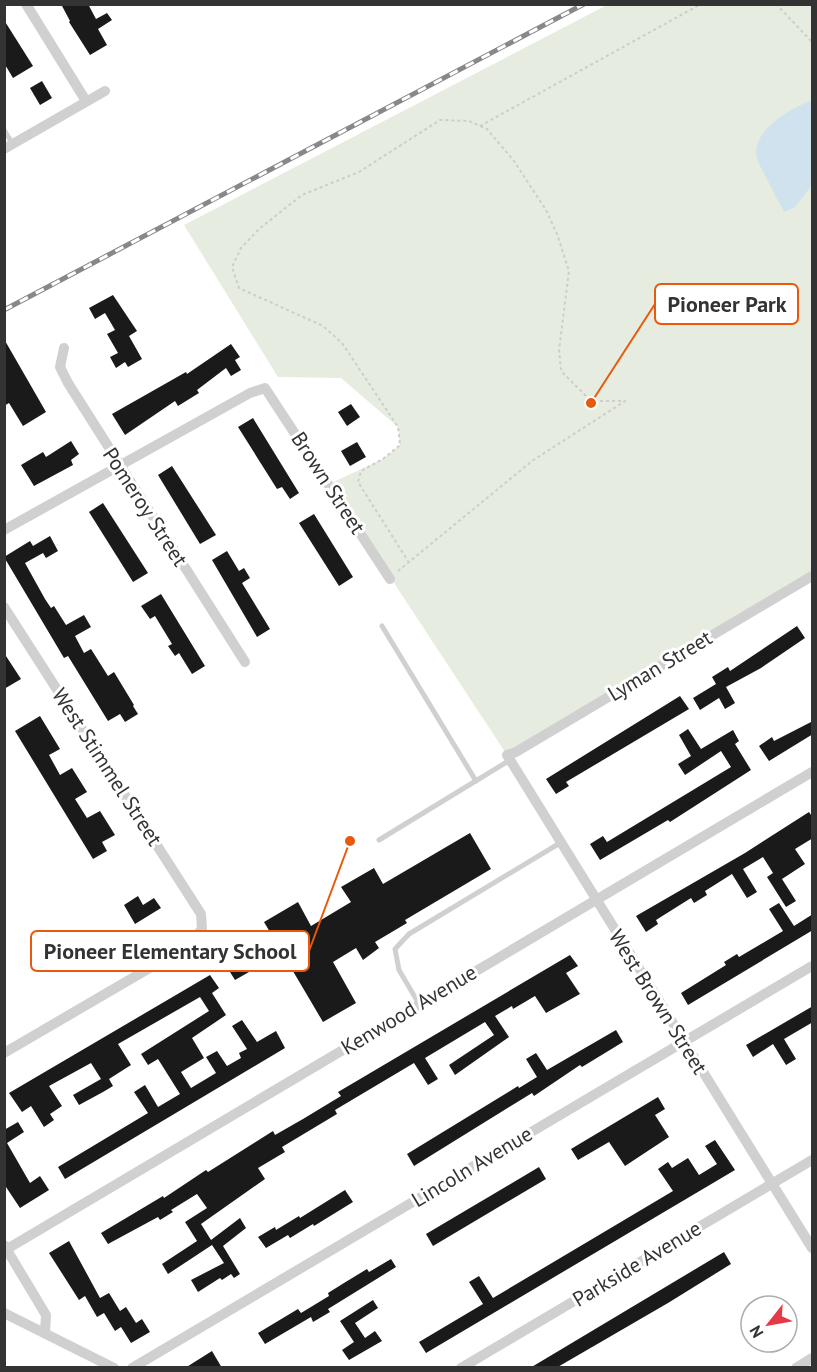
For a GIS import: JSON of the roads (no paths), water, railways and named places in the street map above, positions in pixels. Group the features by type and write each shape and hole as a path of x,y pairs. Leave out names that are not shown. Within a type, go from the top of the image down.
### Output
{"street":[{"path":"26,4 86,101"},
{"path":"9,146 105,91"},
{"name":"Pomeroy Street","path":"63,348 60,367 119,467 245,662"},
{"name":"Brown Street","path":"119,467 250,393 265,388 390,579"},
{"path":"4,530 119,467"},
{"name":"Lyman Street","path":"508,757 813,576"},
{"name":"West Stimmel Street","path":"4,607 201,914 202,929 189,945 4,1053"},
{"name":"West Brown Street","path":"508,757 813,1248"},
{"name":"Kenwood Avenue","path":"6,1247 813,772"},
{"name":"Lincoln Avenue","path":"132,1368 813,966"},
{"name":"Parkside Avenue","path":"461,1368 813,1160"},
{"path":"6,1247 46,1315 45,1332"},
{"path":"4,1313 114,1368"},
{"path":"796,1368 813,1358"}],"lane":[{"path":"4,130 9,146"},
{"path":"382,626 476,781"},
{"path":"379,840 476,781 508,757"},
{"path":"419,1004 399,970 395,949 409,934 560,843"}],"water":[{"path":"812,100 812,185 795,207 784,212 758,162 756,151 764,132 773,123 793,109"}],"railway":[{"path":"4,310 584,4"}],"place":[{"name":"Pioneer Park","path":"591,403"},
{"name":"Pioneer Elementary School","path":"350,841"}]}
